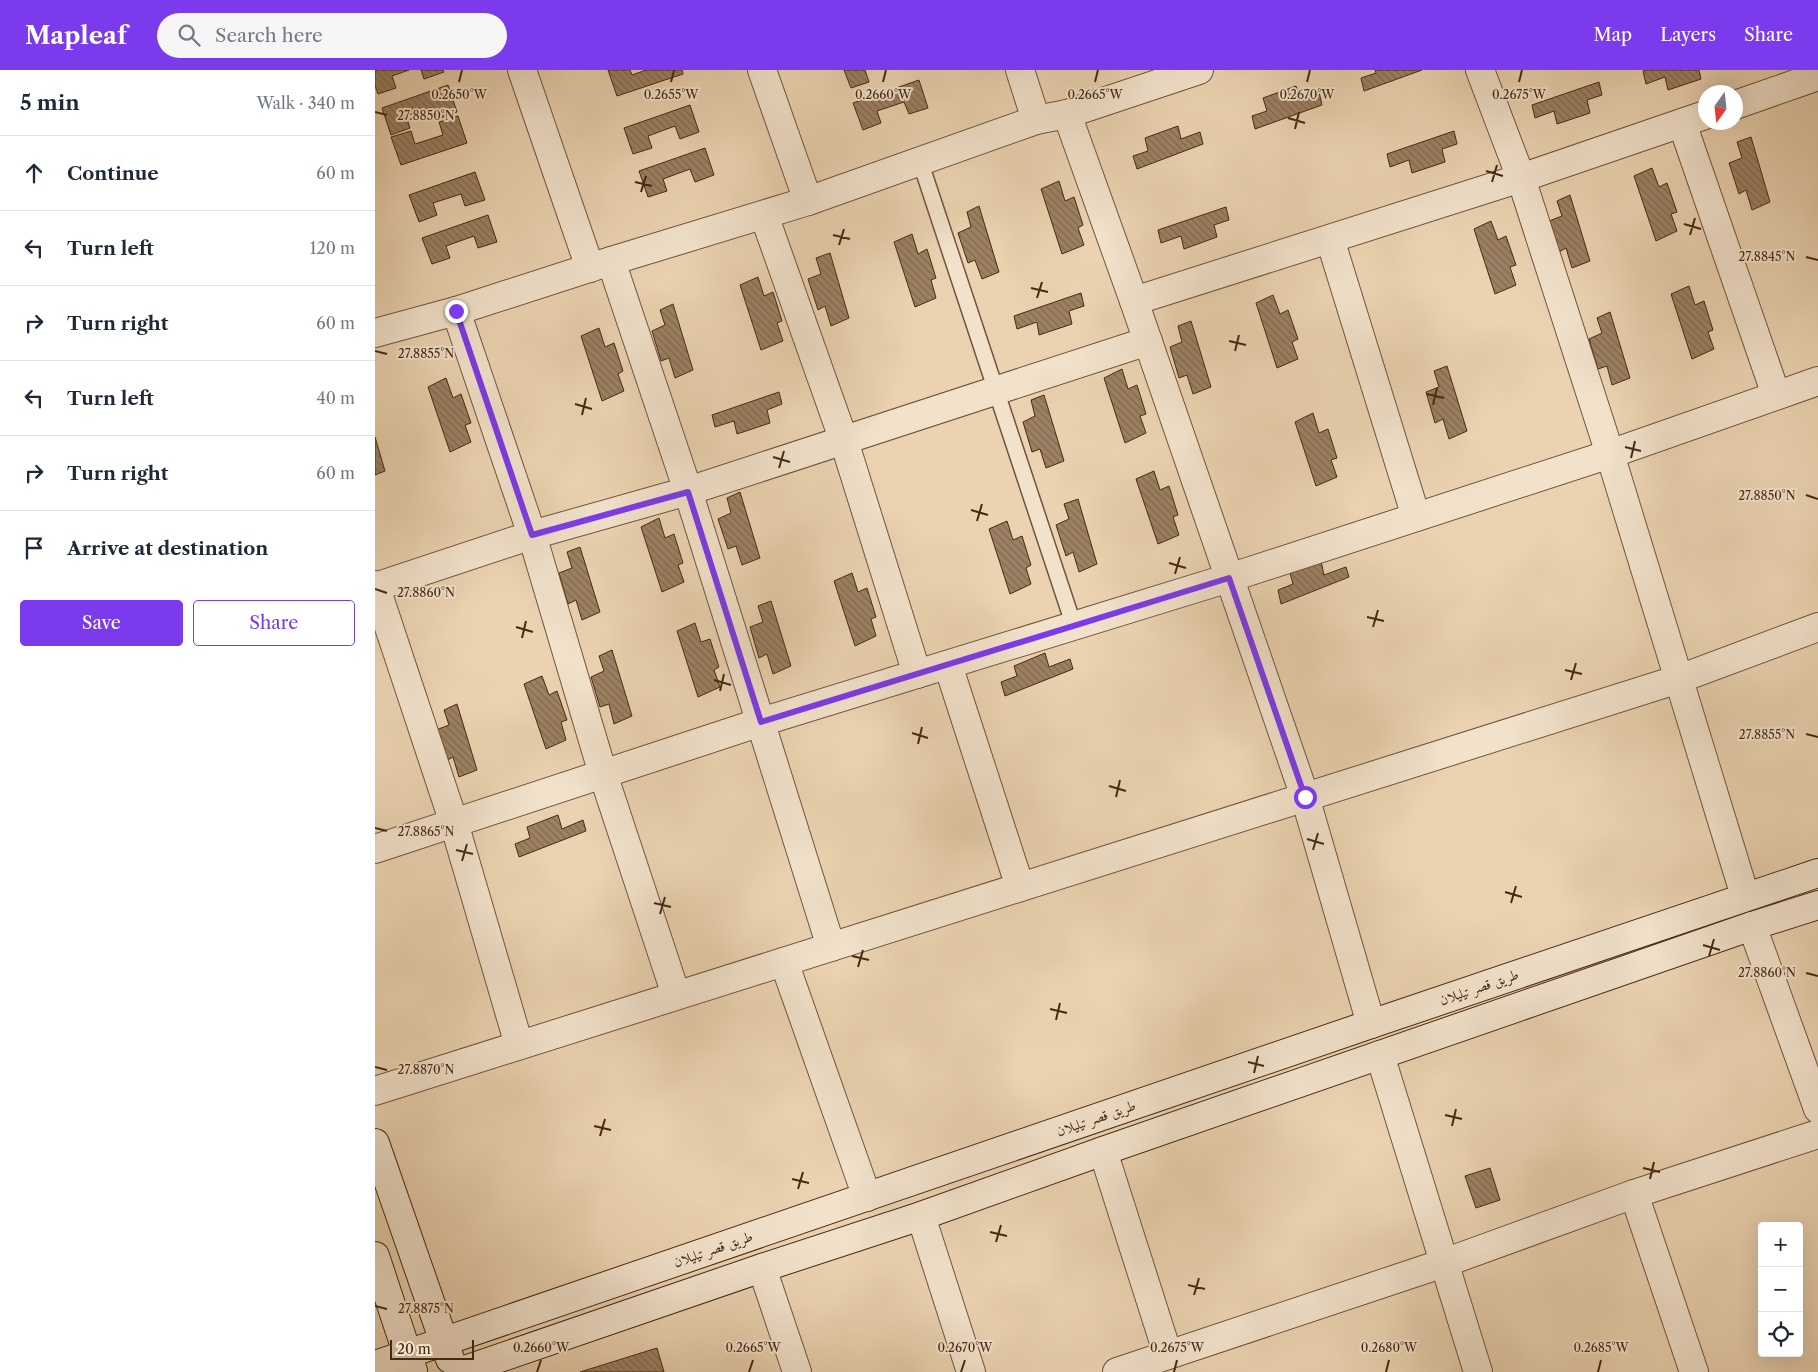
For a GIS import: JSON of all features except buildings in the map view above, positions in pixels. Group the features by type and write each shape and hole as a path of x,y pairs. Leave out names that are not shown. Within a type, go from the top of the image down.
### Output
{"street":[{"path":"521,70 600,265 688,492 831,946"},
{"path":"762,70 808,201"},
{"path":"1020,70 1036,120"},
{"path":"375,333 456,311 808,201 1036,120 1067,114 1199,70"},
{"path":"1480,70 1521,178 1610,454 1745,896"},
{"path":"1743,102 1818,76"},
{"path":"1067,114 1134,301 1305,797 1371,1024"},
{"path":"1134,301 1521,178 1694,119 1776,395"},
{"path":"764,215 844,441 917,674"},
{"path":"1330,239 1416,518"},
{"path":"456,311 532,535 603,774 676,995"},
{"path":"519,1045 454,823 375,586 532,535 688,492 1148,342"},
{"path":"375,849 761,722 1229,578 1416,518 1610,454 1818,381"},
{"path":"375,1091 1679,679 1818,627"},
{"path":"948,665 1020,887"},
{"name":"طريق قصر تيليلان","path":"375,1365 410,1363 445,1341 1745,896 1818,873"},
{"path":"459,1372 762,1268 921,1216 1103,1151 1752,926 1818,905"},
{"path":"1752,926 1818,1109"},
{"path":"784,962 867,1197"},
{"path":"1380,1055 1478,1372"},
{"path":"1117,1372 1444,1263 1634,1194 1818,1134"},
{"path":"375,1143 455,1372"},
{"path":"1103,1151 1168,1355"},
{"path":"1634,1194 1694,1372"},
{"path":"921,1216 971,1372"},
{"path":"375,1256 410,1363"},
{"path":"762,1268 797,1372"}],"lane":[{"path":"920,161 1074,626"}],"route":[{"path":"456,311 532,535 688,492 761,722 1229,578 1305,797"}]}
